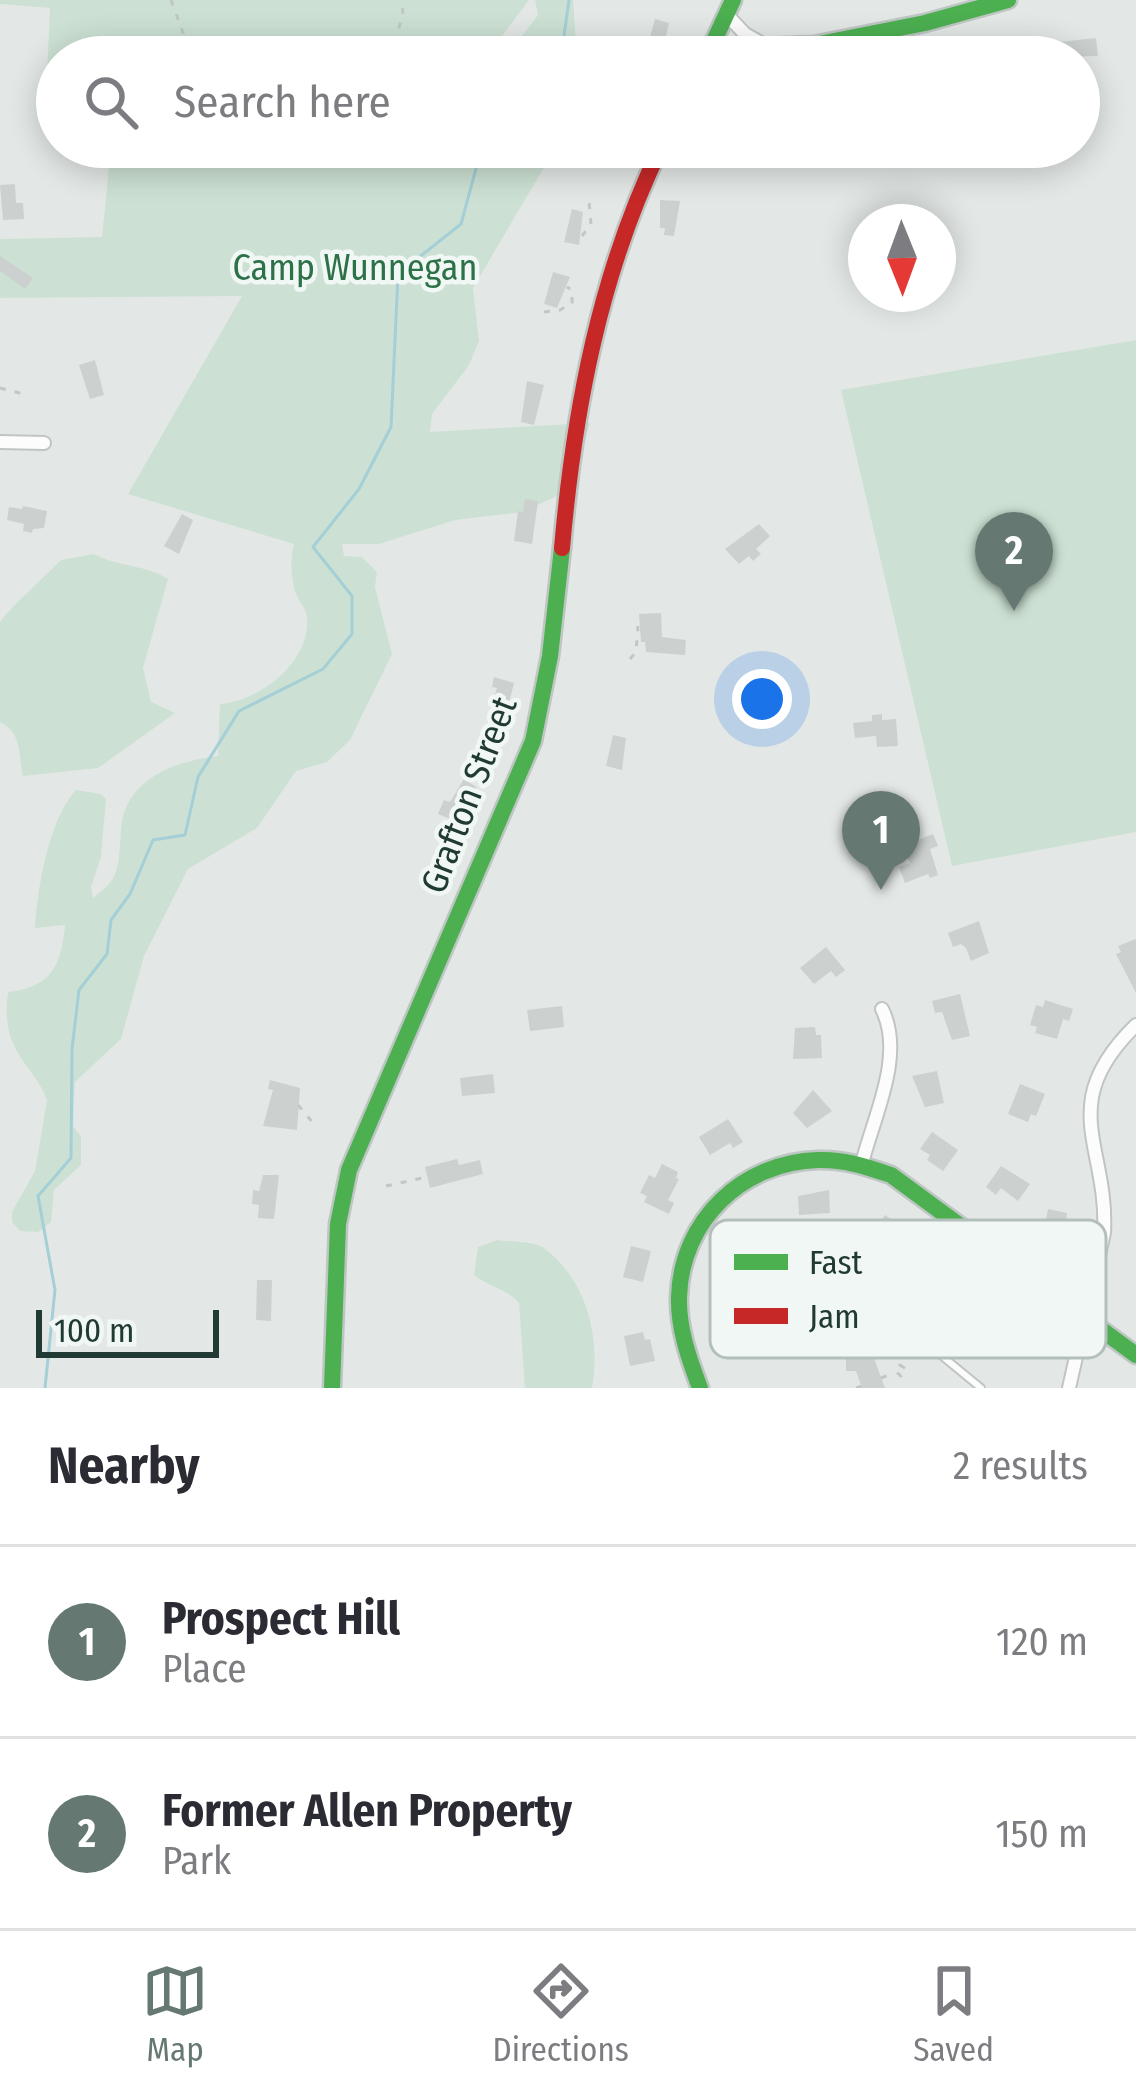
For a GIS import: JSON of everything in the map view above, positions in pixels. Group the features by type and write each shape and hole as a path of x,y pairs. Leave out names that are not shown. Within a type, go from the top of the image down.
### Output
{"street":[{"path":"855,36 1008,0"},
{"path":"730,7 750,36"},
{"path":"717,36 730,7"},
{"name":"Grafton Street","path":"332,1388 338,1224 349,1170 533,741 549,665 570,472 587,380 625,229 652,168"},
{"path":"0,442 44,443"},
{"path":"862,1163 892,1050 890,1024 882,1009"},
{"path":"1105,1220 1090,1132 1091,1107 1112,1052 1136,1025"},
{"path":"700,1388 682,1335 679,1288 691,1242 707,1215 741,1182 784,1162 815,1157 862,1163 904,1184 953,1220"},
{"path":"1106,1332 1136,1355"},
{"path":"1069,1388 1076,1358"}],"lane":[{"path":"945,1358 982,1388"}],"path":[{"path":"171,0 184,36"},
{"path":"396,36 402,0"},
{"path":"582,236 591,224 589,201"},
{"path":"544,312 574,305 567,287"},
{"path":"0,388 27,395"},
{"path":"630,659 636,652 638,626"},
{"path":"298,1105 314,1124"},
{"path":"386,1186 427,1177"},
{"path":"881,1378 895,1373"}],"green space":[{"path":"0,0 529,0 502,36 49,36 50,8 0,4"},
{"path":"535,0 573,0 576,36 522,36 538,15"},
{"name":"Camp Wunnegan","path":"109,168 544,168 473,288 479,341 469,365 432,414 430,432 590,423 573,482 555,497 522,512 455,520 379,544 342,544 344,556 362,557 377,572 375,587 392,654 350,740 327,762 296,771 257,828 188,869 144,956 121,1039 75,1082 73,1126 81,1136 81,1165 54,1190 51,1222 38,1232 20,1231 12,1222 12,1212 35,1171 47,1100 13,1043 8,992 44,980 57,963 65,925 35,928 42,875 58,818 76,790 106,799 93,898 116,872 122,821 135,793 172,767 218,756 220,704 251,695 280,676 292,664 306,634 306,613 293,580 294,544 128,494 242,296 0,298 0,239 102,237"},
{"path":"1136,340 1136,832 952,866 841,390"},
{"path":"94,554 168,579 143,668 151,702 175,713 98,768 23,776 16,738 0,722 0,623 61,560"},
{"path":"497,1240 540,1246 571,1276 592,1330 592,1388 525,1388 519,1303 474,1275 478,1247"}],"building":[{"path":"655,19 669,23 666,36 650,36"},
{"path":"15,184 16,203 23,203 24,219 3,220 0,185"},
{"path":"660,200 680,201 674,236 664,235 665,228 660,228"},
{"path":"572,209 583,212 579,245 564,242"},
{"path":"0,256 33,278 25,289 0,271"},
{"path":"553,272 570,277 557,308 544,304"},
{"path":"95,360 104,395 90,399 79,365"},
{"path":"527,381 544,385 534,425 521,422"},
{"path":"525,499 538,501 532,544 514,541 518,511 523,512"},
{"path":"9,507 47,511 44,528 32,533 23,531 24,524 7,520"},
{"path":"182,514 193,520 179,554 164,546"},
{"path":"759,524 770,536 756,549 761,554 739,564 725,549"},
{"path":"661,613 662,637 686,640 685,655 646,652 639,614"},
{"path":"494,677 514,683 504,723 488,718 497,688 492,687"},
{"path":"882,714 882,720 896,719 898,746 877,747 876,736 855,738 853,723 872,721 872,715"},
{"path":"613,735 626,738 622,770 606,766"},
{"path":"464,779 476,787 460,823 438,814"},
{"path":"933,834 938,846 930,849 938,875 905,883 899,867 910,863 903,846"},
{"path":"979,921 989,953 971,961 961,944 953,947 948,933"},
{"path":"1136,939 1136,993 1116,954 1121,952 1118,946"},
{"path":"826,947 845,970 836,977 831,971 814,984 800,968"},
{"path":"960,994 970,1036 952,1040 942,1012 935,1013 932,1001"},
{"path":"1045,1000 1073,1009 1069,1021 1063,1019 1057,1039 1035,1033 1037,1027 1030,1025 1036,1005 1043,1007"},
{"path":"562,1006 564,1027 530,1031 527,1010"},
{"path":"815,1027 816,1035 821,1035 822,1058 793,1059 795,1028"},
{"path":"937,1071 944,1103 925,1107 912,1076"},
{"path":"493,1074 495,1093 462,1096 460,1078"},
{"path":"270,1080 300,1088 297,1130 263,1126 273,1090 268,1089"},
{"path":"1020,1084 1045,1094 1036,1116 1031,1114 1028,1122 1008,1114"},
{"path":"813,1090 832,1111 807,1128 793,1113"},
{"path":"728,1119 743,1142 733,1148 730,1143 710,1155 699,1137"},
{"path":"932,1132 958,1150 943,1171 920,1149"},
{"path":"457,1159 459,1165 480,1160 483,1174 430,1188 425,1167"},
{"path":"662,1164 678,1172 679,1179 668,1200 674,1203 669,1214 644,1202 647,1196 640,1193 649,1175 655,1178"},
{"path":"1001,1166 1030,1184 1018,1201 1001,1188 996,1195 986,1187"},
{"path":"263,1175 279,1175 274,1219 258,1218 259,1205 252,1204 253,1190 259,1191"},
{"path":"829,1190 830,1213 799,1215 798,1196"},
{"path":"1048,1209 1067,1213 1066,1220 1046,1220"},
{"path":"631,1246 651,1251 643,1282 623,1277"},
{"path":"257,1280 272,1280 271,1321 256,1320"},
{"path":"643,1332 645,1340 650,1339 655,1361 630,1366 624,1336"},
{"path":"846,1358 874,1358 885,1388 862,1388 856,1371 846,1371"}],"waterway":[{"path":"564,36 569,0"},
{"path":"45,1388 55,1290 38,1196 71,1158 72,1049 79,990 107,954 111,920 130,894 153,840 185,835 198,777 239,711 323,669 352,634 352,596 313,547 359,489 391,427 398,274 461,224 476,168"}],"traffic: fast":[{"path":"716,36 733,0"},
{"path":"859,36 1008,0"},
{"path":"332,1388 338,1224 349,1170 533,741 550,656 562,548"},
{"path":"700,1388 679,1309 682,1269 704,1220 742,1184 791,1163 846,1162 891,1175 952,1220"},
{"path":"1106,1333 1136,1355"}],"traffic: jam":[{"path":"562,548 593,343 621,243 652,168"}],"place":[{"name":"Former Allen Property","path":"1014,611"},
{"name":"Prospect Hill","path":"881,890"}]}
